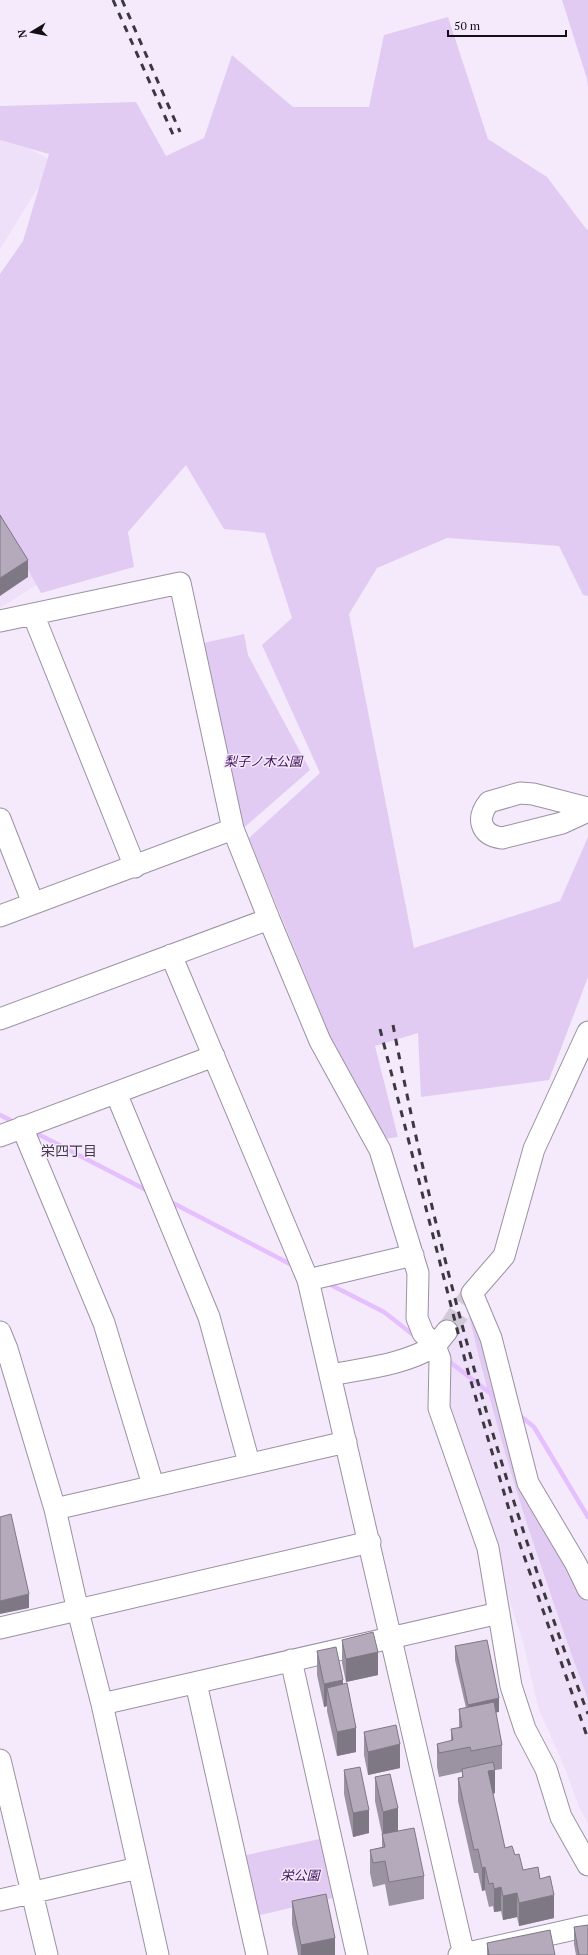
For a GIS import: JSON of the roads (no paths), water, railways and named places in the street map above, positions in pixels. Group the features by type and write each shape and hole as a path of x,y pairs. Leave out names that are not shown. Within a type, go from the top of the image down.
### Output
{"street":[{"path":"0,621 180,583 233,829 320,1041 380,1150 418,1273 417,1318 423,1333 441,1338"},
{"path":"33,614 135,867"},
{"path":"588,808 533,794 520,793 489,802 481,815 481,824 487,832 494,837 502,838 562,823 588,811"},
{"path":"0,819 33,904"},
{"path":"0,916 135,867 233,829"},
{"path":"0,1019 269,919"},
{"path":"171,955 308,1280 370,1542 390,1638 462,1955 588,1926"},
{"path":"588,1032 534,1149 504,1256 472,1293 491,1338 528,1483 584,1564 588,1589"},
{"path":"0,1136 214,1056"},
{"path":"116,1092 209,1317 249,1463"},
{"path":"22,1127 104,1323 154,1486"},
{"path":"308,1280 413,1255"},
{"path":"331,1375 405,1360 420,1355 441,1338"},
{"path":"441,1338 439,1408 488,1548 511,1686 525,1730 546,1769 561,1817 588,1865"},
{"path":"2,1344 55,1509 78,1611 102,1704 158,1955"},
{"path":"55,1509 249,1463 346,1442"},
{"path":"0,1628 370,1542"},
{"path":"102,1704 499,1613"},
{"path":"291,1660 357,1955"},
{"path":"196,1683 257,1955"},
{"path":"0,1760 47,1955"},
{"path":"0,1900 138,1868"}],"waterway":[{"path":"0,1115 16,1123"},
{"path":"32,1131 150,1192"},
{"path":"169,1201 294,1266"},
{"path":"327,1283 384,1312 416,1337"},
{"path":"446,1359 499,1400"},
{"path":"518,1414 534,1427 588,1517"}],"tunnel":[{"path":"447,1331 472,1293"}],"railway":[{"path":"113,0 175,139"},
{"path":"122,0 180,132"},
{"path":"393,1025 430,1200 476,1374 528,1545 588,1714"},
{"path":"380,1029 467,1368 516,1533 588,1739"}],"district":[{"name":"栄四丁目","path":"69,1150"}],"park label":[{"name":"梨子ノ木公園","path":"263,761"},
{"name":"栄公園","path":"300,1875"}]}
